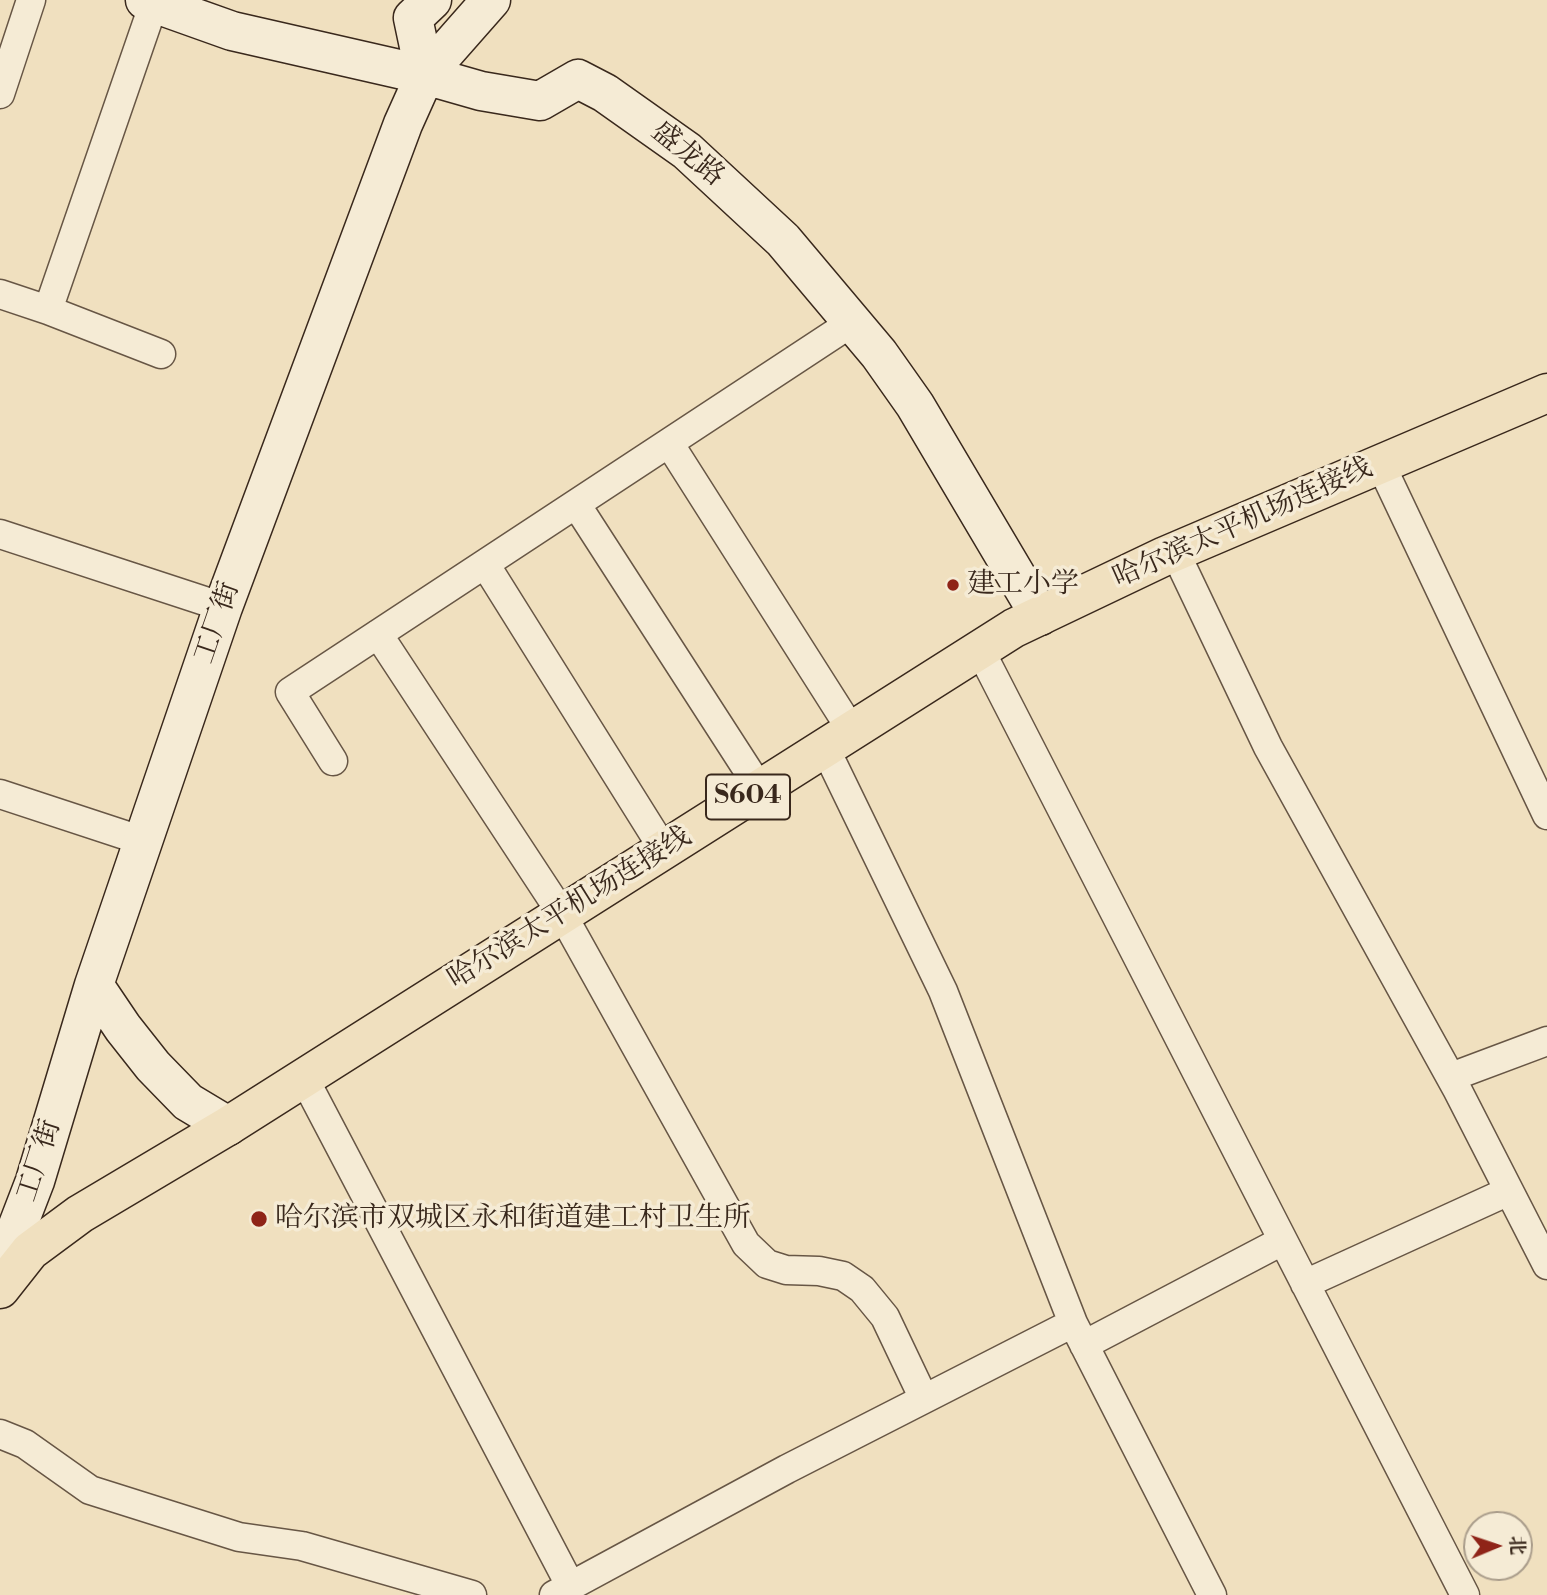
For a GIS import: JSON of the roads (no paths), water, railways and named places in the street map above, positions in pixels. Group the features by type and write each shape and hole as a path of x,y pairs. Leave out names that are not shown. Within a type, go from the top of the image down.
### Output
{"main road":[{"name":"哈尔滨太平机场连接线","path":"0,1289 30,1251 80,1214 304,1078 1014,628 1175,552 1547,393"}],"street":[{"path":"0,94 32,0"},
{"path":"425,75 413,18 432,0"},
{"name":"工厂街","path":"0,1272 35,1181 94,985 223,607 403,124 425,75 491,0"},
{"path":"48,310 150,1"},
{"name":"盛龙路","path":"150,1 232,31 425,75 481,91 540,102 578,79 605,93 687,151 783,240 879,354 915,405 1040,616"},
{"path":"0,294 161,354"},
{"path":"333,761 290,692 851,323"},
{"path":"668,443 838,740 943,991 1079,1334 1212,1595"},
{"path":"1380,463 1547,815"},
{"path":"576,504 760,789"},
{"path":"0,534 223,607"},
{"path":"1175,552 1268,747 1451,1077 1547,1265"},
{"path":"485,564 664,850"},
{"path":"378,634 562,914 746,1244 767,1264 786,1270 820,1271 843,1276 863,1289 885,1317 924,1399"},
{"path":"980,650 1465,1595"},
{"path":"0,794 143,841"},
{"path":"94,985 123,1028 188,1102 228,1125"},
{"path":"1451,1077 1547,1041"},
{"path":"304,1078 562,1590 924,1399 1079,1334 1282,1241"},
{"path":"1305,1284 1509,1191"},
{"path":"0,1434 25,1444 90,1490 239,1537 302,1546 472,1595"}],"place":[{"name":"建工小学","path":"953,585"},
{"name":"哈尔滨市双城区永和街道建工村卫生所","path":"259,1219"}]}
